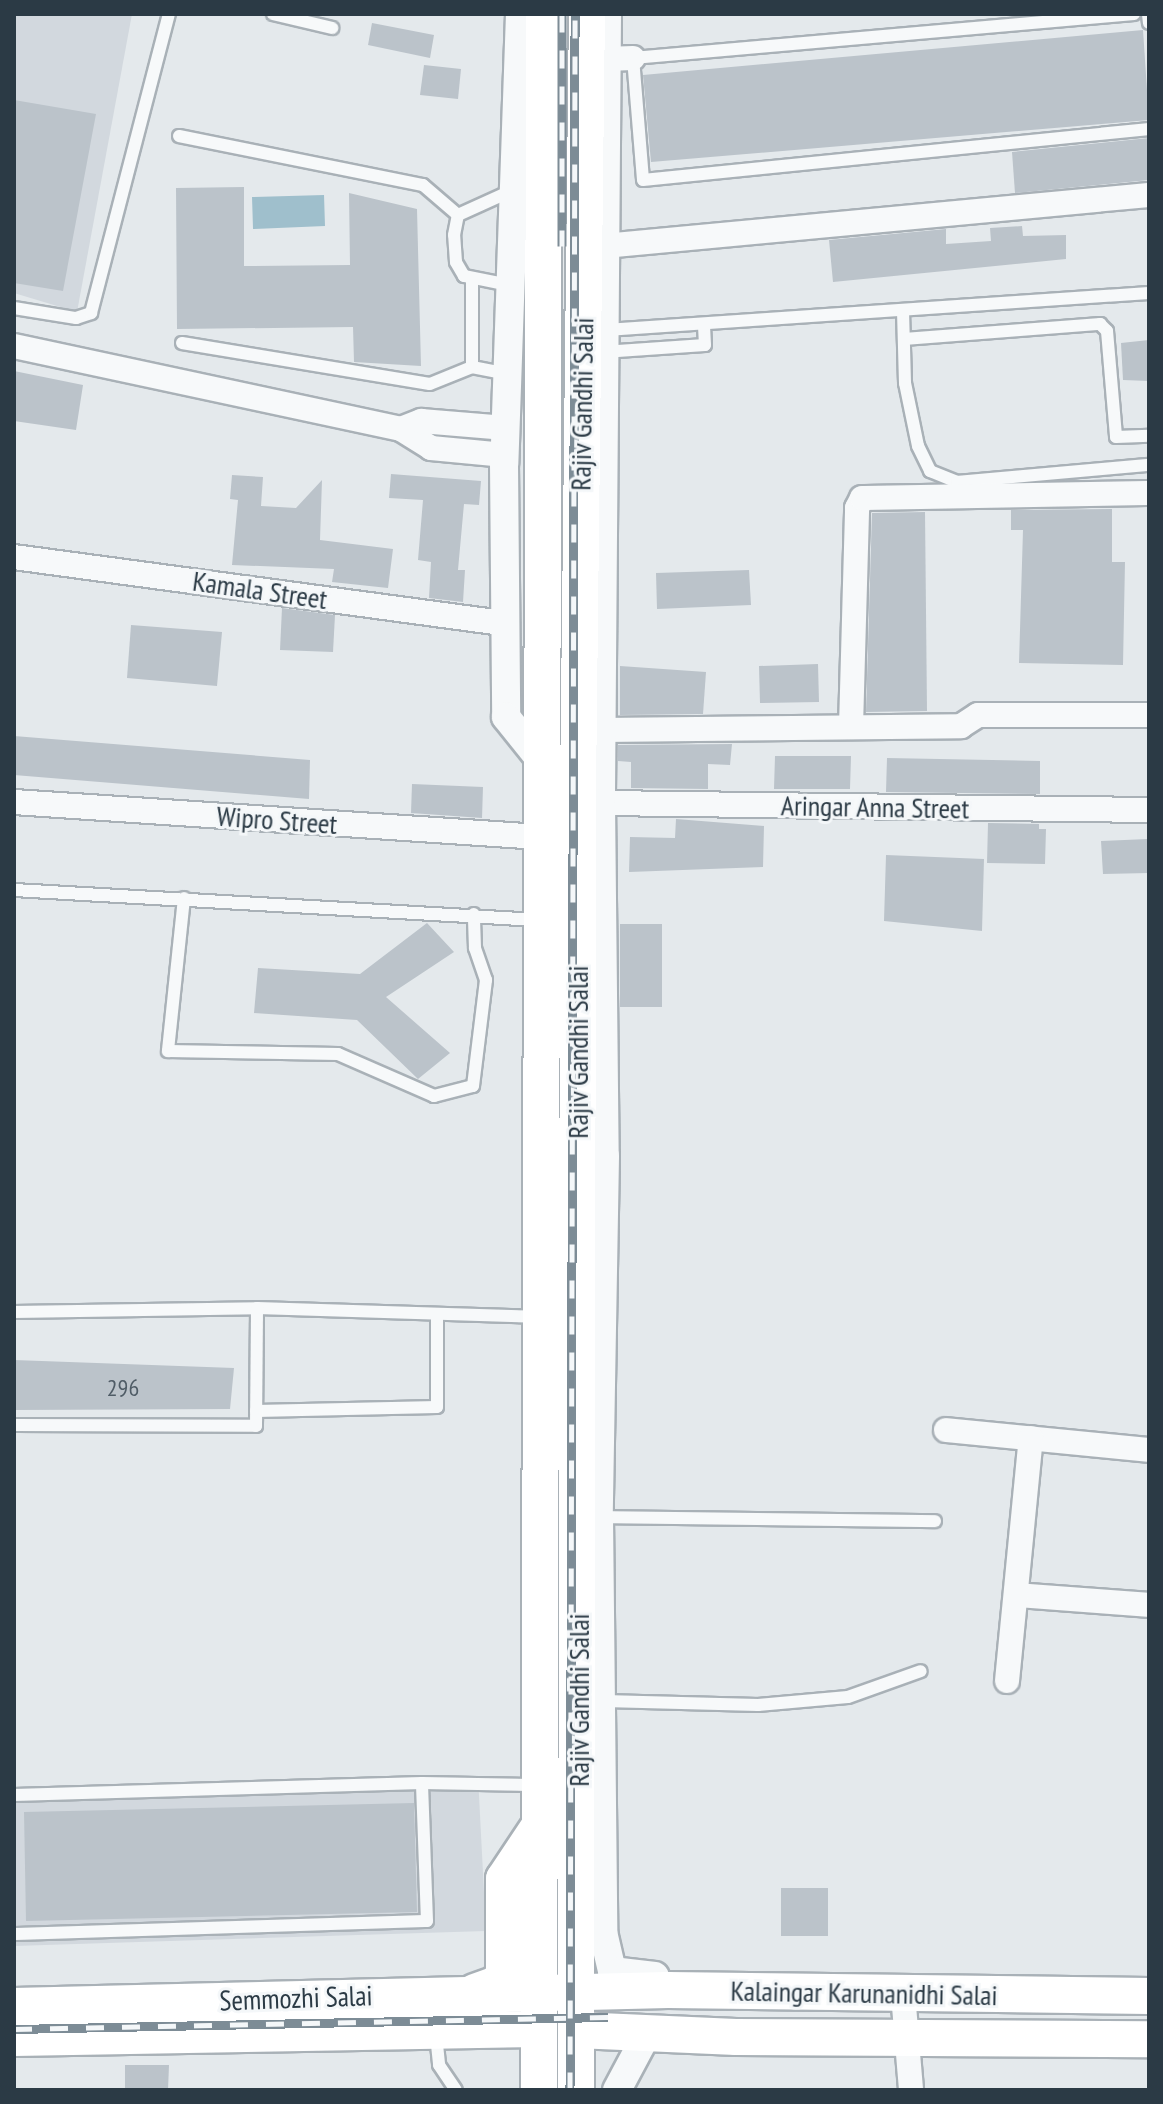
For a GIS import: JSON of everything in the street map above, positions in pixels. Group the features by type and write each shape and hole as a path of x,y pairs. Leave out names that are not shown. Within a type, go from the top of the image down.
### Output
{"main road":[{"name":"Rajiv Gandhi Salai","path":"539,2090 539,758 544,14"},
{"name":"Rajiv Gandhi Salai","path":"576,2090 578,1993 591,1841 578,790 594,286 594,238 585,149 587,14"},
{"path":"543,149 556,164 569,163 585,149"},
{"path":"543,228 552,217 568,213 594,238"},
{"path":"475,1992 497,1984 504,1974 504,1879 538,1828"},
{"name":"Semmozhi Salai","path":"14,2006 475,1992 578,1993"},
{"name":"Kalaingar Karunanidhi Salai","path":"578,1993 1149,1996"},
{"path":"14,2038 538,2029"},
{"name":"Kalaingar Karunanidhi Salai","path":"577,2030 909,2038 1149,2039"}],"street":[{"path":"520,14 509,285 506,717 539,758"},
{"path":"607,14 620,58 594,238 1149,195"},
{"path":"594,286 603,342 601,803 605,1156 599,1517 604,1701 591,1841 604,1943 612,1971 889,1993 909,2038 911,2090"},
{"path":"14,346 401,429 431,448 506,442"},
{"path":"851,727 857,508 862,498 1149,493"},
{"name":"Kamala Street","path":"14,557 505,623"},
{"path":"602,730 961,726 990,714 1149,715"},
{"name":"Wipro Street","path":"14,802 539,837"},
{"name":"Aringar Anna Street","path":"601,803 1149,810"},
{"path":"946,1430 1149,1450"},
{"path":"1007,1681 1031,1438"},
{"path":"1017,1595 1149,1605"},
{"path":"617,2090 648,2032"}],"lane":[{"path":"14,308 76,318 91,313 169,14"},
{"path":"273,14 332,28"},
{"path":"1134,14 620,58 643,180 1149,129"},
{"path":"1148,14 1149,23"},
{"path":"179,136 423,185 458,215"},
{"path":"458,215 513,190"},
{"path":"458,215 456,262 472,279 509,285"},
{"path":"472,279 472,367"},
{"path":"603,342 704,324 1149,293"},
{"path":"903,311 905,383 918,446 930,471 957,482 1149,465"},
{"path":"603,342 705,345 704,324"},
{"path":"904,339 1100,324 1107,331 1116,437 1149,436"},
{"path":"182,343 430,384 472,367 509,374"},
{"path":"14,890 539,920"},
{"path":"184,898 168,1051 338,1054 434,1096 473,1086 486,980 475,948 474,914"},
{"path":"14,1312 257,1308 539,1318"},
{"path":"14,1425 256,1426 257,1308"},
{"path":"256,1411 437,1407 437,1315"},
{"path":"599,1517 935,1521"},
{"path":"604,1701 758,1705 848,1697 921,1671"},
{"path":"14,1795 422,1783 538,1785"},
{"path":"14,1934 427,1921 422,1783"},
{"path":"436,2031 439,2065 456,2090"}],"shaded area":[{"path":"14,14 132,14 77,312 14,293"},
{"path":"478,1776 486,1931 14,1946 14,1791"}],"water":[{"path":"324,195 325,226 253,229 252,197"}],"building":[{"path":"372,23 434,35 430,58 368,45"},
{"path":"1143,30 1149,120 651,162 643,75"},
{"path":"424,65 461,69 458,99 420,95"},
{"path":"14,100 96,114 63,291 14,283"},
{"path":"1149,138 1149,180 1015,193 1012,152"},
{"path":"244,187 244,266 350,265 349,193 417,209 421,366 354,362 353,327 177,329 176,188"},
{"path":"1022,226 1023,236 1066,235 1066,259 833,282 829,240 946,229 946,244 991,241 990,228"},
{"path":"1149,340 1149,381 1123,380 1121,343"},
{"path":"14,371 83,385 76,430 14,421"},
{"path":"391,474 481,481 479,505 464,504 458,570 465,570 463,602 429,598 431,562 418,560 423,500 389,498"},
{"path":"232,475 263,477 261,506 296,508 322,480 320,540 393,549 388,588 332,582 334,569 232,565 238,500 230,499"},
{"path":"1112,509 1112,562 1125,562 1123,665 1019,663 1023,530 1011,530 1011,510"},
{"path":"925,512 927,711 866,712 872,513"},
{"path":"749,570 751,605 657,609 656,573"},
{"path":"282,608 335,615 333,652 280,650"},
{"path":"131,625 222,632 217,686 127,678"},
{"path":"818,664 819,702 760,703 759,666"},
{"path":"620,666 706,672 703,714 620,715"},
{"path":"14,736 310,760 309,799 14,775"},
{"path":"732,744 730,765 708,764 708,789 631,788 631,762 618,761 618,745"},
{"path":"775,756 851,756 850,789 774,789"},
{"path":"887,758 1040,761 1040,794 886,792"},
{"path":"412,784 483,787 482,818 411,813"},
{"path":"676,819 764,826 763,867 629,872 630,837 675,838"},
{"path":"988,823 1039,824 1039,829 1046,829 1045,864 987,863"},
{"path":"1148,839 1149,873 1103,874 1101,841"},
{"path":"886,855 984,859 982,931 884,921"},
{"path":"427,923 454,952 386,997 450,1053 418,1079 357,1020 254,1013 258,968 360,974"},
{"path":"620,924 662,924 662,1007 620,1007"},
{"path":"14,1360 234,1368 230,1409 14,1410"},
{"path":"414,1803 417,1912 26,1921 24,1812"},
{"path":"781,1888 828,1888 828,1936 781,1936"},
{"path":"125,2065 169,2065 168,2090 125,2090"}],"railway":[{"path":"562,14 562,246"},
{"path":"570,2090 575,14"},
{"path":"14,2029 608,2017"}]}
